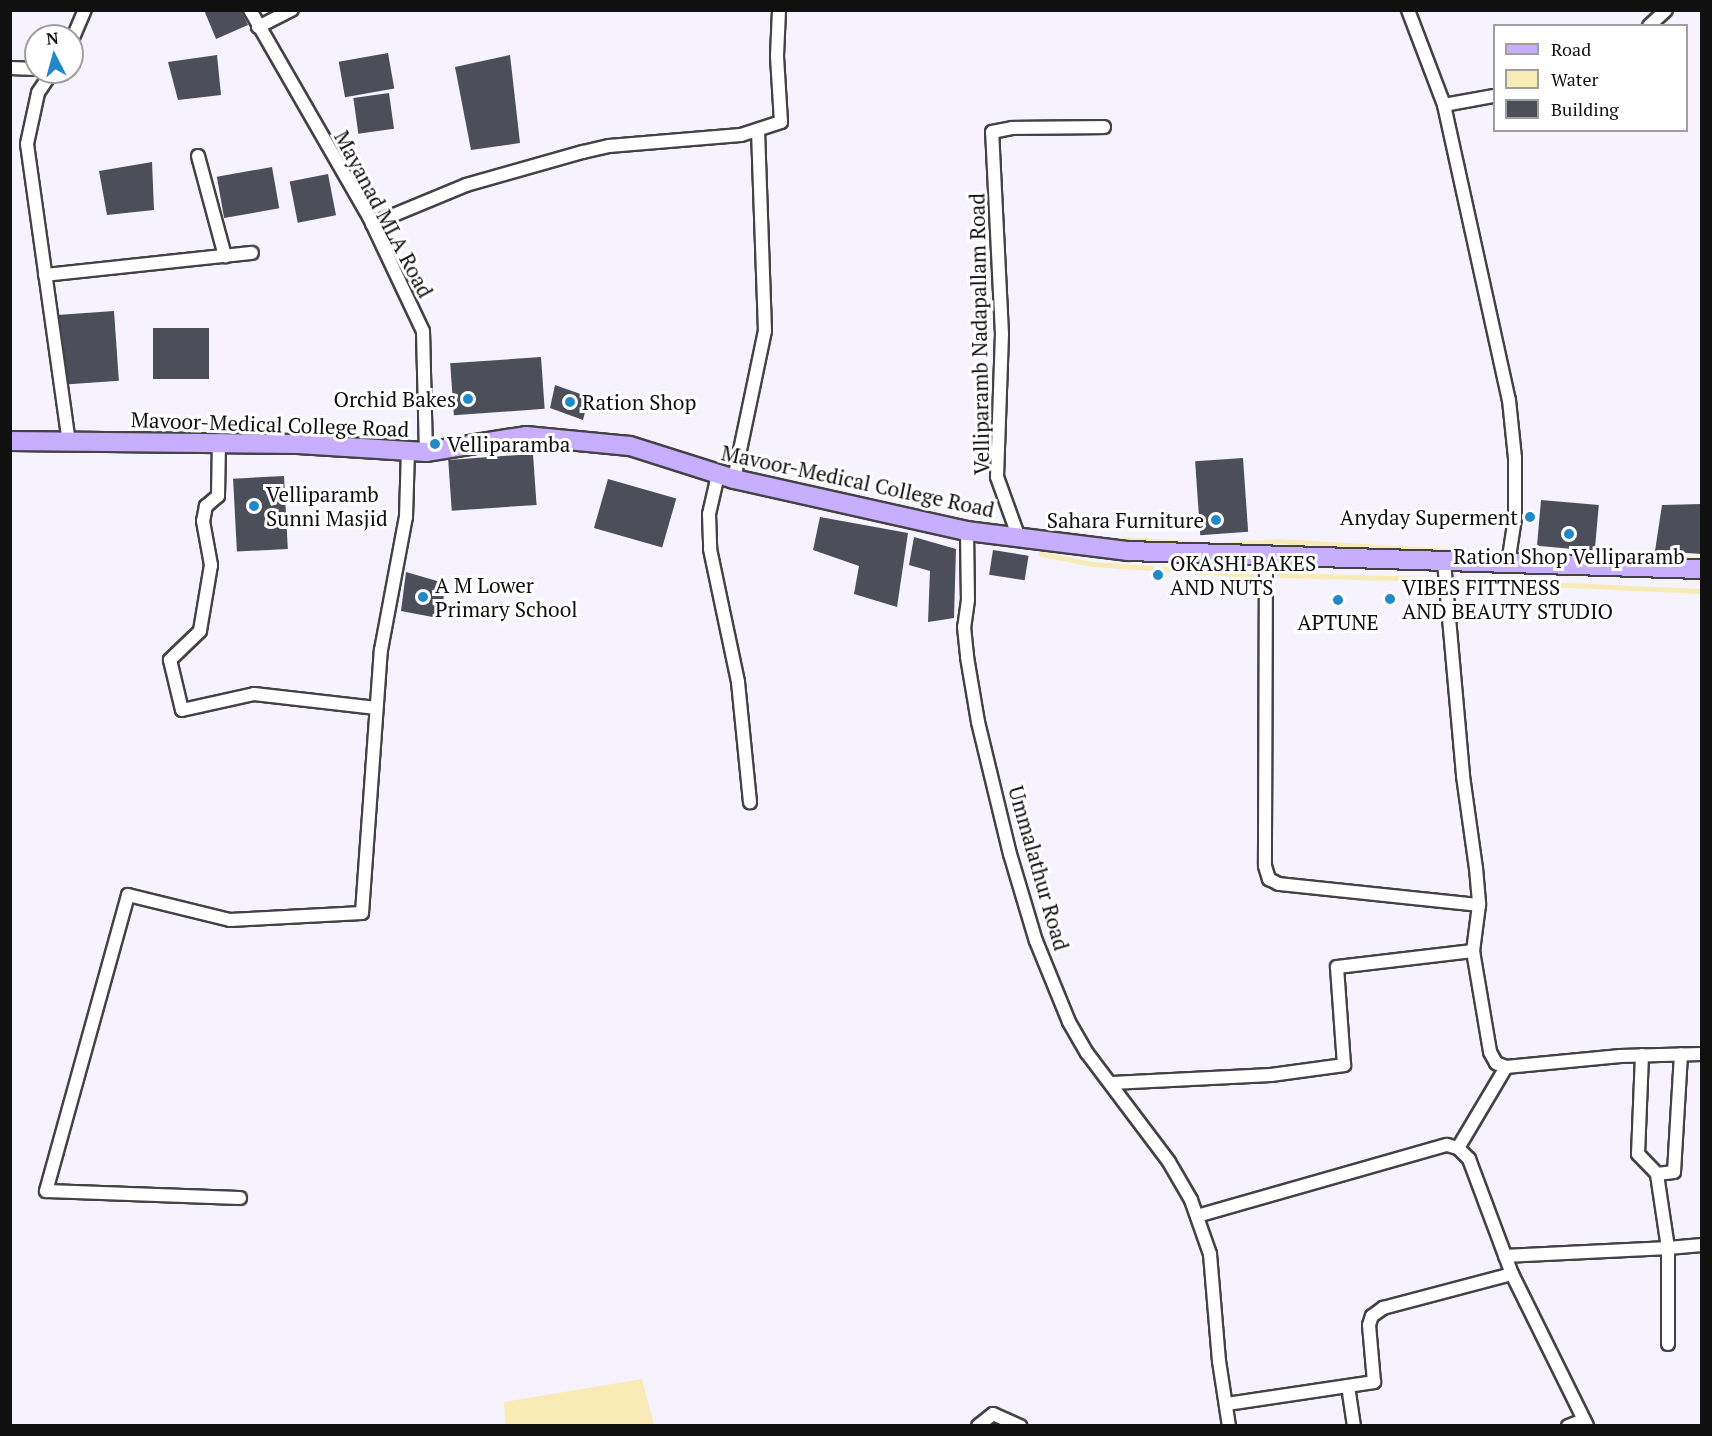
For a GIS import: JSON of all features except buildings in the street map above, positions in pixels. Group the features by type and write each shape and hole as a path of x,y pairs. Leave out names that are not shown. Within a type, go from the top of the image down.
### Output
{"main road":[{"name":"Mavoor-Medical College Road","path":"10,441 219,443 426,452 526,436 630,446 726,477 967,531 1128,551 1701,569"}],"street":[{"path":"79,24 85,10"},
{"name":"Mayanad MLA Road","path":"250,10 372,224 423,331 426,452"},
{"path":"258,27 292,10"},
{"path":"372,224 466,186 592,150 634,143 690,142 758,130 781,122 779,10"},
{"path":"1408,10 1444,105 1509,400 1515,482 1508,564"},
{"path":"1651,24 1666,10"},
{"path":"44,84 38,93 27,144 69,441"},
{"path":"1444,105 1493,96"},
{"name":"Velliparamb Nadapallam Road","path":"1019,538 997,477 1002,334 992,132 1012,128 1104,127"},
{"path":"750,802 738,682 710,549 709,514 726,477 765,331 758,130"},
{"path":"198,156 225,256"},
{"path":"45,275 252,253"},
{"path":"219,443 218,496 206,506 203,521 211,565 201,631 170,660 182,710 254,694 376,708"},
{"path":"240,1198 46,1191 128,895 230,920 362,913 381,650 406,516 408,451"},
{"name":"Ummalathur Road","path":"967,531 964,627 967,657 978,722 1010,854 1036,941 1069,1022 1087,1053 1112,1083 1169,1162 1197,1216 1210,1254 1219,1361 1229,1425"},
{"path":"1266,554 1264,866 1269,879 1279,884 1479,905"},
{"path":"1444,562 1479,905 1473,951 1490,1052 1496,1063 1506,1067 1642,1055 1701,1054"},
{"path":"1112,1083 1271,1075 1344,1065 1337,967 1473,951"},
{"path":"1657,1174 1674,1172 1681,1054"},
{"path":"1642,1055 1638,1154 1657,1174 1668,1248 1668,1344"},
{"path":"1458,1148 1506,1067"},
{"path":"1197,1216 1447,1145 1458,1148 1469,1159 1512,1274 1586,1423 1568,1425"},
{"path":"1505,1256 1701,1245"},
{"path":"1227,1404 1374,1382 1369,1326 1372,1316 1383,1308 1512,1274"},
{"path":"1348,1386 1354,1425"},
{"path":"978,1425 993,1414 1020,1425"}],"water":[{"path":"642,1379 654,1425 505,1425 504,1402"}],"waterway":[{"path":"1124,539 1221,545 1280,541 1486,553"},
{"path":"1041,554 1093,564 1253,575"},
{"path":"1525,554 1702,559"},
{"path":"1279,575 1431,579"},
{"path":"1460,580 1702,591"}],"place":[{"name":"Orchid Bakes","path":"468,399"},
{"name":"Ration Shop","path":"570,402"},
{"name":"Velliparamba","path":"435,444"},
{"name":"Velliparamb Sunni Masjid","path":"254,506"},
{"name":"Anyday Superment","path":"1530,517"},
{"name":"Sahara Furniture","path":"1216,520"},
{"name":"Ration Shop Velliparamb","path":"1569,534"},
{"name":"OKASHI BAKES AND NUTS","path":"1158,575"},
{"name":"A M Lower Primary School","path":"423,597"},
{"name":"VIBES FITTNESS AND BEAUTY STUDIO","path":"1390,599"},
{"name":"APTUNE","path":"1338,600"}]}
